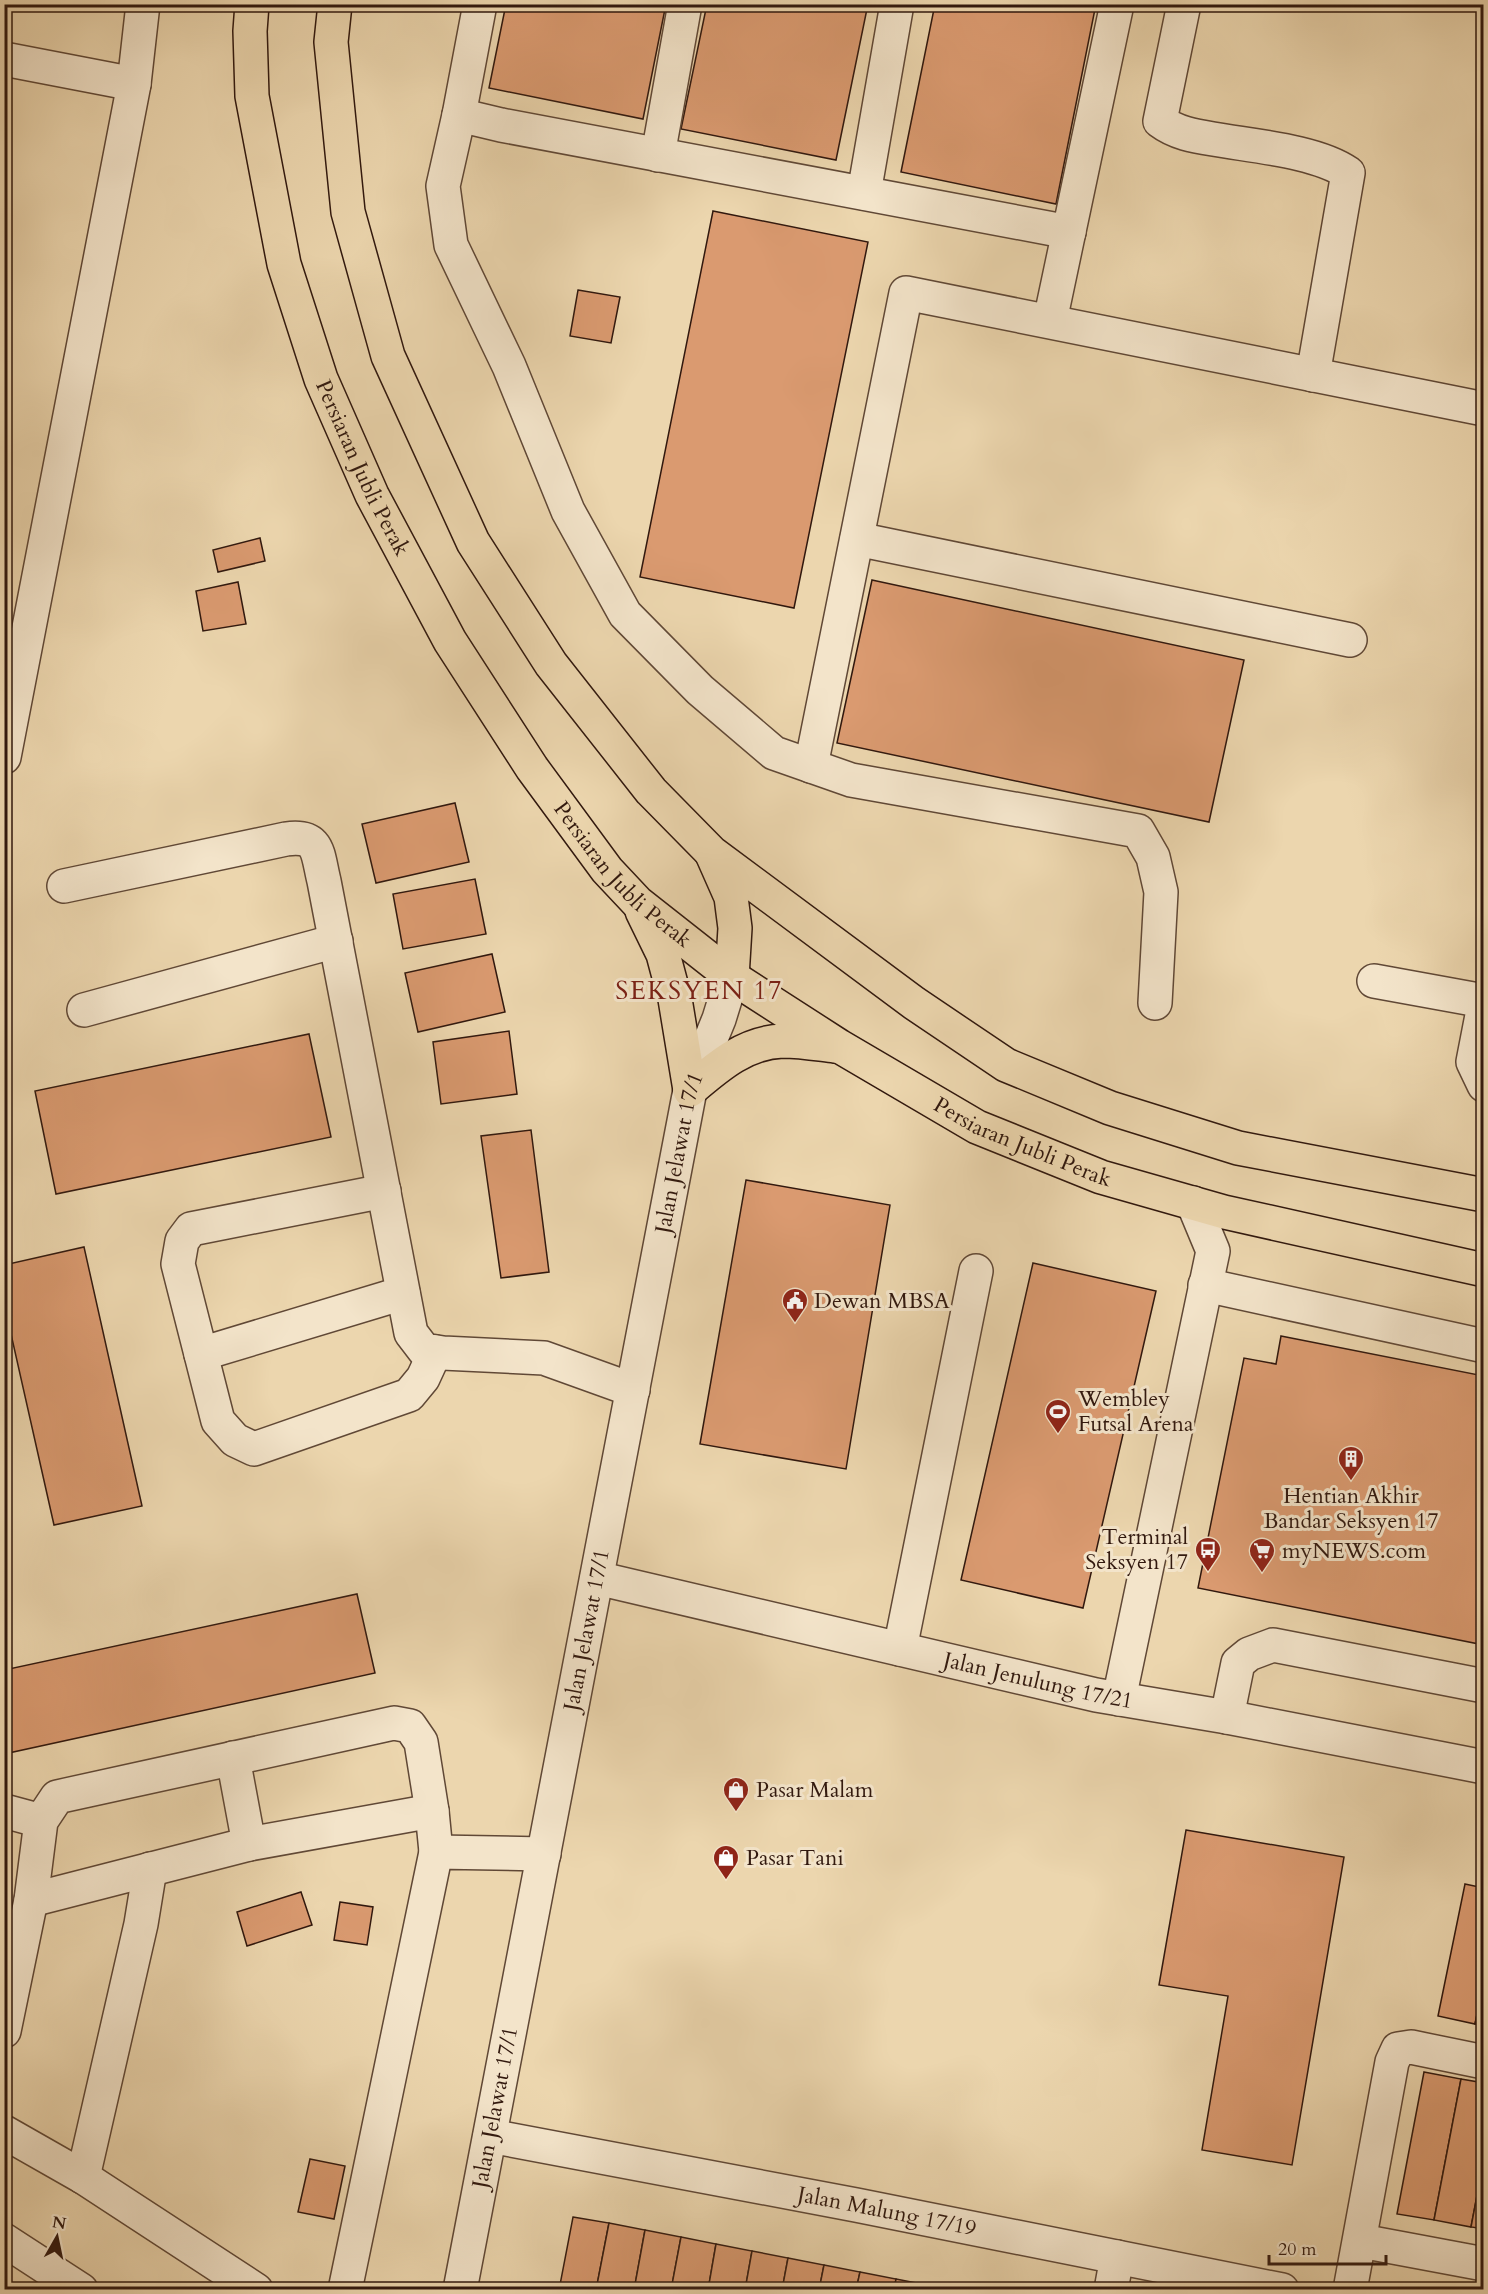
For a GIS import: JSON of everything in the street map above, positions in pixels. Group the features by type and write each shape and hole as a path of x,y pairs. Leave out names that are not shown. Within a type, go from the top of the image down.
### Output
{"main road":[{"name":"Persiaran Jubli Perak","path":"252,4 250,31 252,96 284,264 321,379 372,495 450,642 532,768 607,870 638,903 732,977 839,1046 977,1127 1101,1177 1224,1212 1484,1270"},
{"path":"335,4 331,42 348,212 388,356 473,542 551,664 651,791 712,853 914,1003 1006,1065 1110,1108 1238,1148 1484,1195"},
{"path":"712,853 731,897 735,928 732,977"},
{"path":"638,903 663,954 675,999 690,1090"},
{"path":"690,1090 724,1061 754,1047 782,1041 839,1046"}],"street":[{"path":"4,758 134,84 143,4"},
{"path":"480,4 443,186 451,245 509,366 568,511 625,614 700,690 774,753 851,780 1138,831 1153,857 1161,892 1155,1003"},
{"path":"658,155 685,4"},
{"path":"864,193 897,4"},
{"path":"1050,321 1117,4"},
{"path":"1184,4 1160,122 1184,134 1309,156 1339,166 1348,173 1313,375"},
{"path":"4,59 134,84"},
{"path":"459,115 501,125 1069,232"},
{"path":"811,766 906,293 1484,409"},
{"path":"857,539 1350,640"},
{"path":"64,886 302,837 311,841 318,854 336,941 411,1333 424,1350 544,1358 633,1390"},
{"path":"84,1010 336,941"},
{"name":"Jalan Jelawat 17/1","path":"460,2289 690,1090 715,1029 732,977"},
{"path":"1374,981 1484,1003 1473,1062 1484,1085"},
{"path":"384,1191 191,1229 182,1241 178,1264 218,1421 235,1440 254,1449 409,1395 423,1378 435,1352"},
{"path":"1119,1699 1213,1251 1193,1203"},
{"path":"900,1649 976,1271"},
{"path":"1206,1285 1484,1346"},
{"path":"201,1354 403,1293"},
{"name":"Jalan Jenulung 17/21","path":"597,1578 1119,1699 1227,1717 1484,1767"},
{"path":"1227,1717 1238,1663 1249,1654 1273,1645 1484,1686"},
{"path":"4,2031 31,1900 41,1821 57,1797 394,1723 410,1726 421,1742 436,1852 345,2289"},
{"path":"233,1758 249,1844"},
{"path":"4,1811 41,1821"},
{"path":"31,1900 249,1844 432,1811"},
{"path":"436,1852 544,1854"},
{"path":"83,2177 141,1924 150,1869"},
{"path":"1350,2289 1361,2241 1392,2062 1398,2049 1411,2047 1484,2062"},
{"path":"4,2132 83,2177 256,2289"},
{"name":"Jalan Malung 17/19","path":"490,2136 1282,2289"},
{"path":"4,2240 81,2289"},
{"path":"1361,2241 1484,2264"},
{"path":"1111,2289 1117,2257"}],"building":[{"path":"506,4 666,4 643,119 489,88"},
{"path":"707,4 868,4 836,160 681,129"},
{"path":"935,4 1096,4 1056,204 901,172"},
{"path":"713,211 868,242 794,608 640,577"},
{"path":"578,290 620,297 611,343 570,336"},
{"path":"260,538 265,561 218,572 213,550"},
{"path":"872,580 1244,660 1209,822 837,743"},
{"path":"238,582 246,624 203,631 196,591"},
{"path":"455,803 469,862 376,883 362,824"},
{"path":"475,879 486,934 403,949 393,894"},
{"path":"492,954 505,1012 418,1032 405,973"},
{"path":"509,1031 517,1094 441,1104 433,1042"},
{"path":"309,1034 331,1137 56,1194 35,1091"},
{"path":"531,1130 549,1272 501,1278 481,1136"},
{"name":"Dewan MBSA","path":"746,1180 890,1205 846,1469 700,1444"},
{"path":"84,1247 142,1506 54,1525 4,1303 4,1265"},
{"name":"Wembley Futsal Arena","path":"1033,1263 1156,1291 1083,1608 961,1580"},
{"name":"Hentian Akhir Bandar Seksyen 17","path":"1281,1336 1484,1376 1484,1645 1198,1588 1244,1358 1276,1364"},
{"path":"357,1594 375,1673 4,1754 4,1670"},
{"path":"1186,1830 1344,1857 1292,2165 1202,2150 1228,1996 1159,1985"},
{"path":"1465,1884 1484,1888 1484,1980 1475,2024 1438,2016"},
{"path":"301,1892 312,1925 247,1946 237,1912"},
{"path":"340,1902 373,1907 367,1945 334,1940"},
{"path":"1484,1980 1484,2026 1475,2024"},
{"path":"1424,2072 1461,2079 1434,2220 1397,2214"},
{"path":"1461,2079 1484,2083 1484,2159 1471,2227 1434,2220"},
{"path":"310,2159 345,2166 334,2219 298,2212"},
{"path":"1484,2159 1484,2229 1471,2227"},
{"path":"573,2217 609,2223 596,2290 559,2290"},
{"path":"609,2223 645,2230 634,2290 596,2290"},
{"path":"645,2230 681,2237 671,2290 634,2290"},
{"path":"681,2237 716,2244 708,2290 671,2290"},
{"path":"716,2244 752,2251 745,2290 708,2290"},
{"path":"752,2251 788,2258 782,2290 745,2290"},
{"path":"788,2258 824,2265 819,2290 782,2290"},
{"path":"824,2265 860,2272 856,2290 819,2290"},
{"path":"860,2272 896,2279 894,2290 856,2290"},
{"path":"896,2279 932,2286 931,2290 894,2290"},
{"path":"932,2286 951,2290 931,2290"}],"place":[{"name":"Dewan MBSA","path":"795,1324"},
{"name":"Wembley Futsal Arena","path":"1058,1435"},
{"name":"Hentian Akhir Bandar Seksyen 17","path":"1351,1482"},
{"name":"Terminal Seksyen 17","path":"1208,1573"},
{"name":"myNEWS.com","path":"1262,1574"},
{"name":"Pasar Malam","path":"736,1813"},
{"name":"Pasar Tani","path":"726,1881"}],"district":[{"name":"SEKSYEN 17","path":"699,990"}]}
